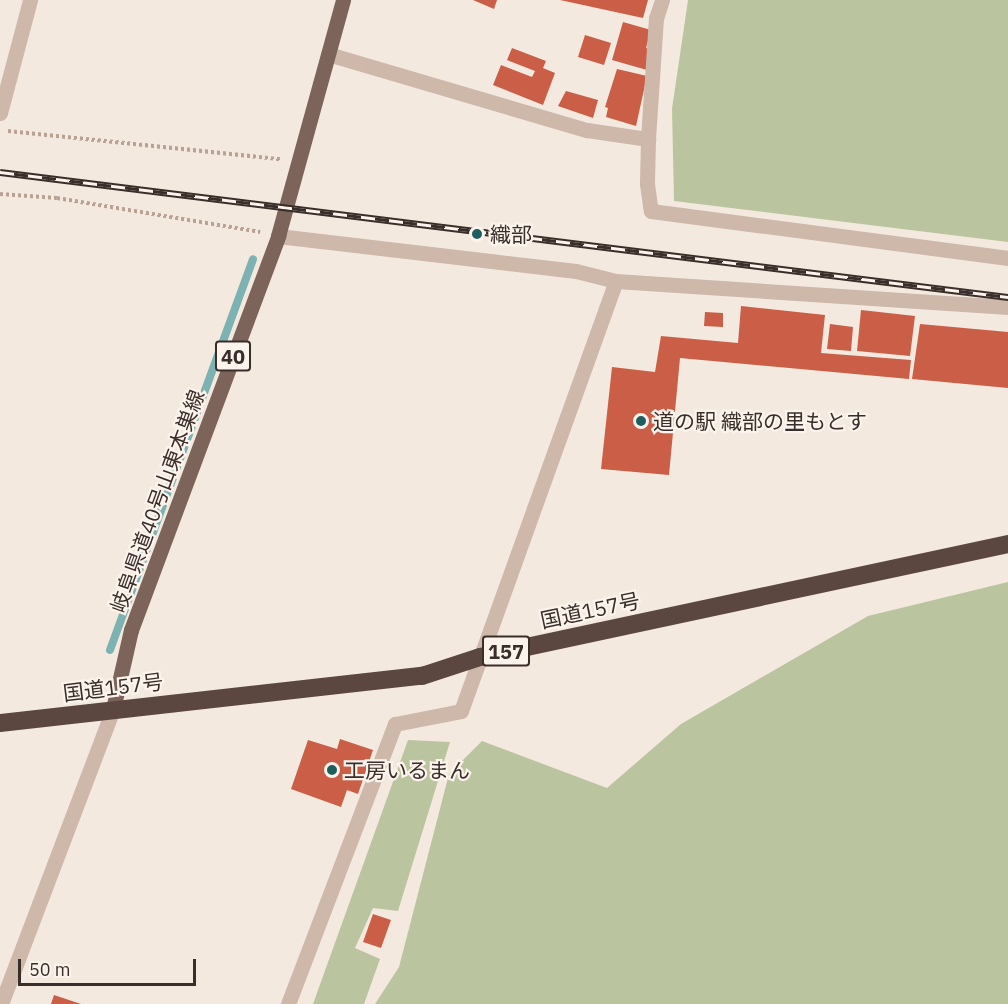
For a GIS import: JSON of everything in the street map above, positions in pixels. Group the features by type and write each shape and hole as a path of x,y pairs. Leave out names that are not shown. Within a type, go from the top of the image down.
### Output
{"highway":[{"name":"国道157号","path":"0,723 422,676 480,657 1008,544"}],"main road":[{"name":"岐阜県道40号山東本巣線","path":"113,709 131,630 278,236 343,0"}],"street":[{"path":"0,113 30,0"},
{"path":"662,0 656,18 648,139 647,184 651,212 1008,258"},
{"path":"328,54 587,130 648,139"},
{"path":"278,236 576,270 616,281 1008,307"},
{"path":"288,1004 395,724 461,711 616,281"},
{"path":"1,1004 113,709"}],"path":[{"path":"0,130 300,162"},
{"path":"0,194 57,198 278,236"}],"green space":[{"path":"688,0 1008,0 1008,242 674,201 672,109"},
{"path":"1008,582 1008,1004 375,1004 399,967 449,774 482,741 607,788 681,724 868,616"},
{"path":"408,740 450,742 398,911 373,908 355,948 380,959 364,1004 313,1004"}],"building":[{"path":"473,0 497,0 494,9"},
{"path":"560,0 648,0 643,18"},
{"path":"623,22 651,30 646,48 653,50 647,70 612,60"},
{"path":"585,35 611,43 604,65 578,57"},
{"path":"512,48 546,61 543,68 555,73 543,105 493,85 501,65 532,77 535,71 507,60"},
{"path":"617,69 647,76 636,126 606,117 608,108 605,107"},
{"path":"566,91 598,100 593,118 558,106"},
{"path":"741,306 825,315 821,353 911,360 909,379 680,358 669,475 601,469 612,367 655,372 661,336 738,343"},
{"path":"861,310 915,316 910,356 857,351"},
{"path":"705,312 723,313 723,327 704,326"},
{"path":"830,324 853,327 851,351 827,349"},
{"path":"920,324 1008,332 1008,388 912,379"},
{"name":"工房いるまん","path":"340,739 373,750 358,794 347,790 341,807 291,789 308,740 337,749"},
{"path":"373,914 391,920 381,948 363,942"},
{"path":"54,995 81,1004 51,1004"}],"waterway":[{"path":"110,650 253,259"}],"railway":[{"path":"0,172 1008,297"}],"place":[{"name":"織部","path":"477,234"},
{"name":"道の駅 織部の里もとす","path":"641,421"},
{"name":"工房いるまん","path":"332,770"}]}
